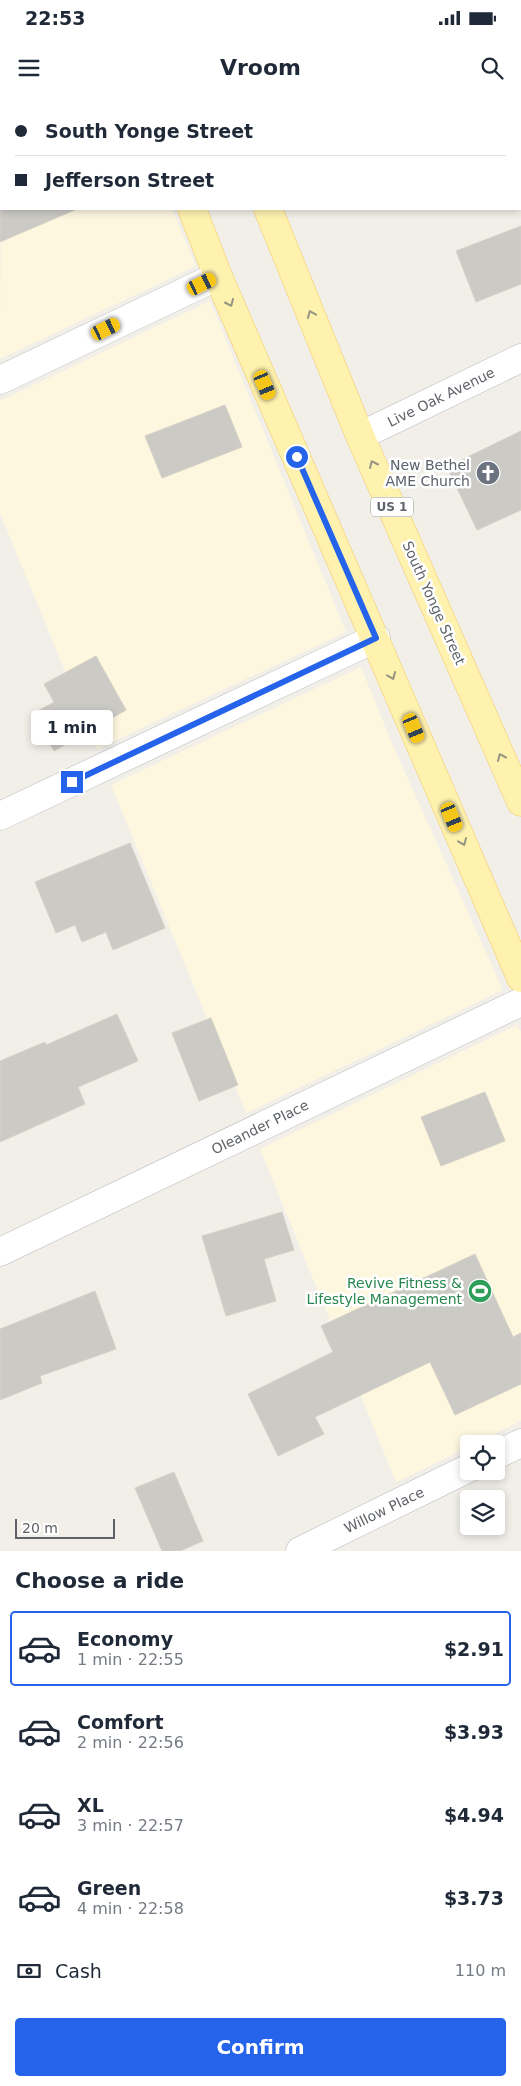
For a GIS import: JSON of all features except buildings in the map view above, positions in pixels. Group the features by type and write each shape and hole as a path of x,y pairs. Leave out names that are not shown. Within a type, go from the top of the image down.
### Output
{"main road":[{"path":"192,210 218,276 376,638 521,978"},
{"name":"South Yonge Street","path":"268,210 360,436 521,802"}],"street":[{"path":"0,380 218,276"},
{"name":"Live Oak Avenue","path":"360,436 521,358"},
{"path":"0,816 376,638"},
{"name":"Oleander Place","path":"0,1252 521,1002"},
{"path":"505,1451 521,1443"},
{"name":"Willow Place","path":"300,1551 460,1472"}],"shaded area":[{"path":"1,210 172,210 196,266 0,359"},
{"path":"210,301 346,632 97,749 0,513 0,401"},
{"path":"361,667 391,741 503,990 246,1113 111,785"},
{"path":"519,1024 518,1028 521,1031 521,1421 493,1435 460,1435 460,1451 396,1482 260,1149"}],"place":[{"name":"New Bethel AME Church","path":"488,473"},
{"name":"Revive Fitness & Lifestyle Management","path":"480,1291"}],"route":[{"path":"72,782 376,638 297,457"}]}
